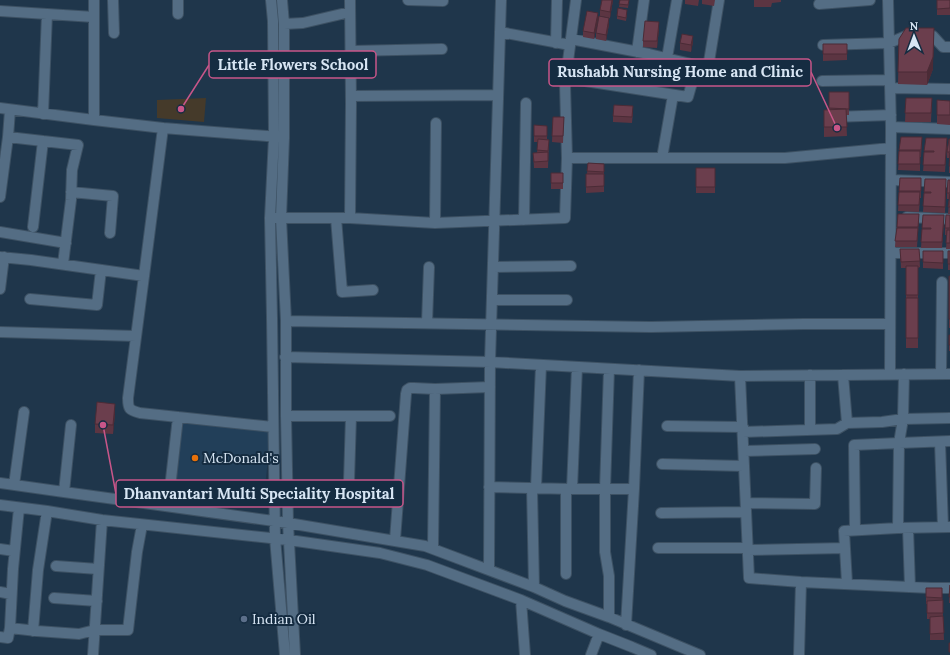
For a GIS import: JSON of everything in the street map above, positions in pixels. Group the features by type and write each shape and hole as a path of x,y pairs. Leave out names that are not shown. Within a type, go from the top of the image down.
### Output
{"street":[{"path":"94,0 94,120"},
{"path":"114,0 114,33"},
{"path":"178,0 178,14"},
{"path":"271,0 279,137 286,321 285,357 288,523 292,612 296,655"},
{"path":"282,0 284,24 279,137 270,218 274,521 285,655"},
{"path":"350,0 352,96 350,218"},
{"path":"408,0 443,1"},
{"path":"489,570 490,362 501,0"},
{"path":"556,43 557,0"},
{"path":"270,218 350,218 435,223 565,218 565,84 576,0"},
{"path":"636,52 644,0"},
{"path":"667,58 677,0"},
{"path":"708,68 719,0"},
{"path":"819,4 870,0"},
{"path":"888,0 891,115 890,374"},
{"path":"0,12 94,17"},
{"path":"284,24 302,23 350,12"},
{"path":"43,114 47,14"},
{"path":"500,32 556,43 570,42 636,52 708,68 735,69"},
{"path":"823,45 889,43 908,35 933,36 943,47 950,47"},
{"path":"351,51 442,49"},
{"path":"566,78 688,97 697,65"},
{"path":"822,81 890,84 950,89"},
{"path":"352,96 498,94"},
{"path":"662,158 673,95"},
{"path":"524,220 526,103"},
{"path":"0,197 8,137 5,109 163,128 279,137"},
{"path":"827,117 891,115"},
{"path":"435,223 436,123"},
{"path":"891,127 950,130"},
{"path":"163,128 128,398 129,409 140,413 273,427"},
{"path":"8,137 78,145 72,170 63,264"},
{"path":"33,227 43,142"},
{"path":"566,158 785,158 891,148"},
{"path":"891,180 950,182"},
{"path":"71,192 113,196 110,233"},
{"path":"891,217 950,219"},
{"path":"336,218 342,292 373,290"},
{"path":"0,232 66,243"},
{"path":"890,253 950,253"},
{"path":"0,289 2,257 144,276"},
{"path":"493,267 570,266"},
{"path":"427,323 429,267"},
{"path":"30,299 97,305 101,270"},
{"path":"285,357 490,362 740,376 946,374 942,282"},
{"path":"492,300 567,300"},
{"path":"286,321 651,327 890,324"},
{"path":"0,332 136,336"},
{"path":"534,587 534,488 541,365"},
{"path":"566,574 569,489 577,367"},
{"path":"609,368 604,489 605,552 609,576 609,617"},
{"path":"626,625 639,370"},
{"path":"904,374 903,419 899,443 903,528 910,587"},
{"path":"810,375 810,430"},
{"path":"843,375 847,423"},
{"path":"740,376 749,578 801,582 950,588"},
{"path":"395,540 407,390 410,388 435,389 490,387"},
{"path":"433,548 435,389"},
{"path":"14,485 24,412"},
{"path":"286,416 390,416"},
{"path":"349,481 351,416"},
{"path":"168,506 178,417"},
{"path":"667,426 743,430 810,430 836,428 847,423 882,422 903,419 950,418"},
{"path":"64,492 71,425"},
{"path":"847,584 844,531 946,527 945,441 854,445 855,530"},
{"path":"744,451 815,449"},
{"path":"662,464 744,466"},
{"path":"661,513 815,504 816,468"},
{"path":"0,483 288,523 414,543 433,548 534,587 565,601 609,617 700,655"},
{"path":"489,488 634,489"},
{"path":"0,505 102,520 275,538 380,553 427,565 521,600 599,634 632,651 651,655"},
{"path":"0,637 8,638 10,628 14,551 19,508"},
{"path":"33,631 38,570 47,511"},
{"path":"93,655 102,520"},
{"path":"10,628 79,634 95,630 128,630 137,552 142,525"},
{"path":"658,548 845,548"},
{"path":"0,549 14,551"},
{"path":"56,566 98,569"},
{"path":"799,655 801,582"},
{"path":"0,592 11,594"},
{"path":"54,598 96,601"},
{"path":"521,600 526,655"},
{"path":"591,655 599,634"}],"shaded area":[{"path":"206,98 204,122 157,118 157,100"},
{"path":"181,421 271,431 263,506 173,496"}],"building":[{"path":"602,0 612,0 610,12 600,10"},
{"path":"620,0 629,0 628,5 619,4"},
{"path":"937,0 950,0 950,8 937,9"},
{"path":"618,8 627,10 626,18 617,16"},
{"path":"587,11 598,13 594,33 583,31"},
{"path":"599,16 609,18 606,35 596,33"},
{"path":"645,21 659,22 657,41 643,41"},
{"path":"906,28 934,28 933,57 927,72 898,72 899,39"},
{"path":"682,34 693,36 691,45 680,43"},
{"path":"823,44 847,44 847,54 823,54"},
{"path":"829,92 849,92 849,109 829,108"},
{"path":"906,98 932,98 931,113 905,113"},
{"path":"937,100 950,101 950,115 937,115"},
{"path":"614,105 633,106 632,117 613,116"},
{"path":"846,109 847,127 824,127 824,110"},
{"path":"553,117 564,117 563,136 552,136"},
{"path":"534,125 547,126 547,136 534,136"},
{"path":"901,137 922,137 921,150 899,150"},
{"path":"926,138 947,138 945,165 923,165 924,152 934,152 924,151"},
{"path":"538,139 549,140 548,151 537,150"},
{"path":"949,139 950,152 947,152"},
{"path":"899,151 920,151 920,164 898,164"},
{"path":"548,152 548,161 534,162 533,153"},
{"path":"588,163 604,164 604,172 587,171"},
{"path":"696,168 715,168 715,187 696,187"},
{"path":"551,173 563,173 563,183 551,183"},
{"path":"586,174 604,174 604,186 586,187"},
{"path":"900,178 921,178 921,191 899,191"},
{"path":"925,179 946,179 945,207 923,206 924,193 931,193 924,192"},
{"path":"948,180 950,180 950,193 947,193"},
{"path":"899,192 920,192 919,205 898,205"},
{"path":"950,194 950,207 948,207"},
{"path":"898,214 919,214 918,227 897,227"},
{"path":"923,215 944,215 942,242 921,242 922,229 931,229 922,228"},
{"path":"946,215 950,215 950,228 945,228"},
{"path":"897,228 918,228 917,241 895,241"},
{"path":"947,230 950,230 950,243 946,243"},
{"path":"900,249 919,249 920,261 901,262"},
{"path":"923,251 943,251 943,263 923,262"},
{"path":"948,251 950,251 950,264 948,264"},
{"path":"906,266 918,266 918,295 906,295"},
{"path":"950,276 950,319 949,319"},
{"path":"906,298 918,298 918,338 906,338"},
{"path":"97,402 115,404 113,425 95,424"},
{"path":"926,588 942,588 942,598 926,597"},
{"path":"943,600 943,613 927,613 927,601"},
{"path":"943,616 944,633 930,634 930,617"}],"place":[{"name":"Little Flowers School","path":"181,109"},
{"name":"Rushabh Nursing Home and Clinic","path":"837,128"},
{"name":"Dhanvantari Multi Speciality Hospital","path":"103,425"},
{"name":"McDonald's","path":"195,458"},
{"name":"Indian Oil","path":"244,619"}]}
